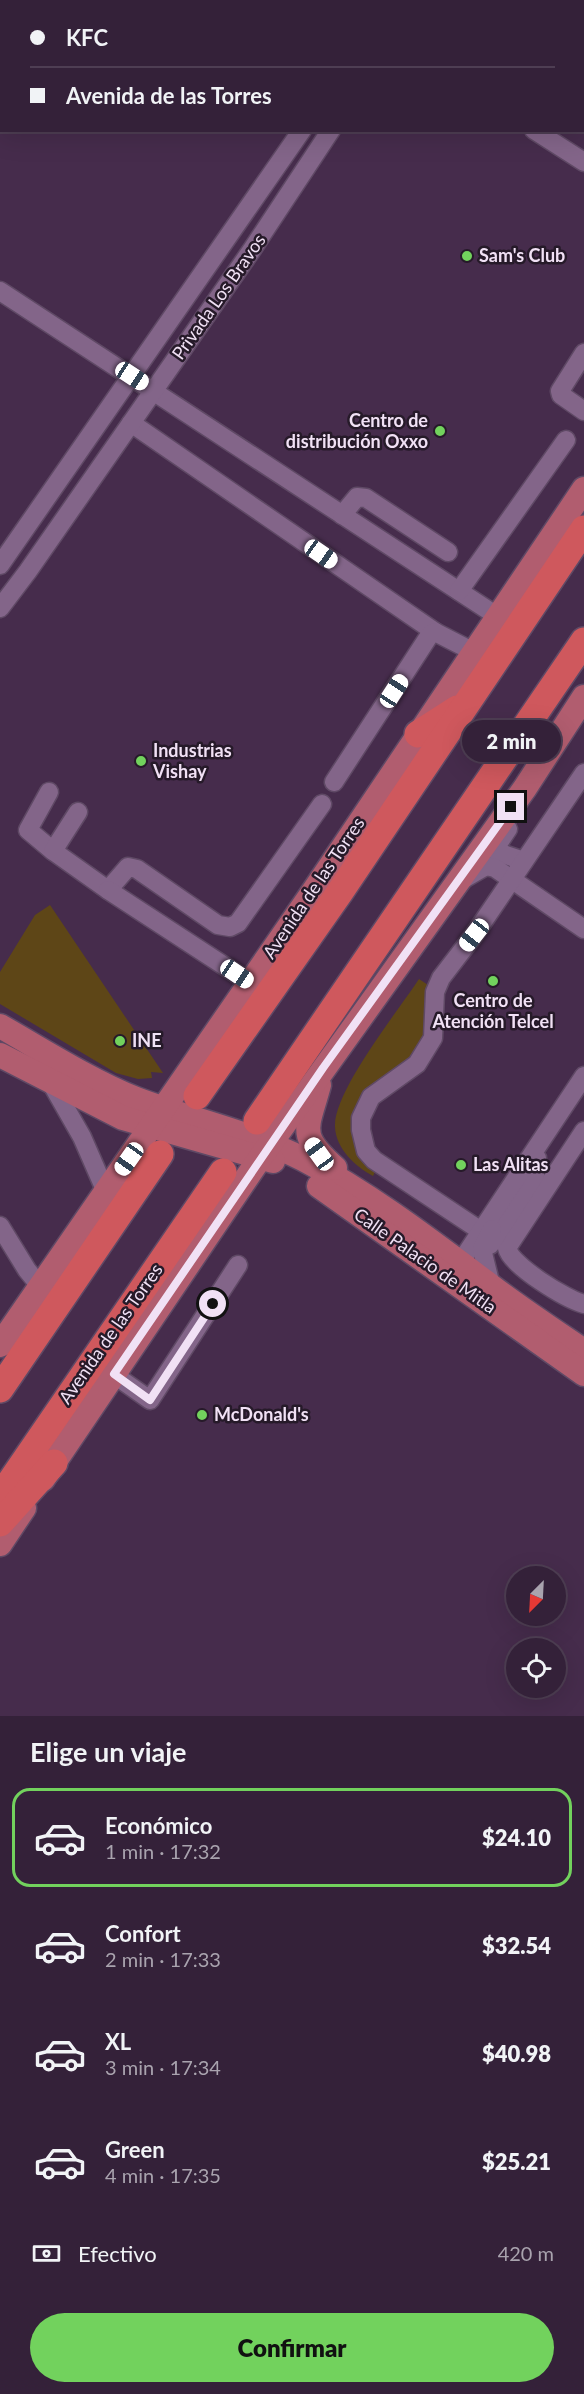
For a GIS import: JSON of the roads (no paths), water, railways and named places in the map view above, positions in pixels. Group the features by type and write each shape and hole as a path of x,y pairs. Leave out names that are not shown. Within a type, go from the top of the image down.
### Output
{"highway":[{"name":"Avenida de las Torres","path":"197,1096 340,892 584,529"},
{"path":"257,1121 584,641"},
{"path":"418,734 468,702"},
{"path":"0,1389 160,1154"},
{"name":"Avenida de las Torres","path":"0,1497 223,1172"},
{"path":"0,1522 54,1463"}],"main road":[{"name":"Avenida de las Torres","path":"0,1345 584,489"},
{"name":"Avenida de las Torres","path":"0,1544 265,1151 525,788 584,697"},
{"path":"0,1026 105,1085 136,1099 157,1117"},
{"path":"3,1062 50,1081 123,1118 157,1117 265,1151"},
{"path":"323,1068 307,1129 311,1143 319,1154 367,1198"},
{"name":"Calle Palacio de Mitla","path":"265,1151 303,1159 367,1198 491,1286 582,1364"},
{"name":"Calle Palacio de Mitla","path":"265,1151 277,1162 465,1266 582,1364"}],"street":[{"name":"Privada Los Bravos","path":"2,559 301,132"},
{"name":"Privada Los Bravos","path":"0,608 251,251 330,132"},
{"path":"538,132 581,153"},
{"path":"0,291 497,616"},
{"path":"584,353 560,392 584,411"},
{"path":"131,423 435,632 474,652"},
{"path":"459,591 566,440"},
{"path":"342,515 357,497 366,498 448,552"},
{"path":"2,559 28,571"},
{"path":"334,782 429,636 435,632"},
{"path":"481,1231 408,1183 366,1151 361,1130 364,1112 376,1092 417,1064 430,1045 434,1033 435,992 441,978 474,935 584,772"},
{"path":"524,861 499,854 496,850 515,817 525,788"},
{"path":"49,792 28,830 108,890 249,982"},
{"path":"108,890 123,871 132,867 218,925 230,927 238,923 322,804"},
{"path":"53,851 78,812"},
{"path":"456,883 486,866 495,868 584,929"},
{"path":"465,1266 482,1245 584,1076"},
{"path":"50,1081 82,1137 106,1192"},
{"path":"584,1131 507,1248 511,1258 529,1272 574,1301 584,1304"},
{"path":"465,1266 481,1231 538,1152"},
{"path":"0,1226 27,1270 40,1286"},
{"path":"114,1374 150,1400 238,1265"}],"place":[{"name":"Sam's Club","path":"467,256"},
{"name":"Centro de distribución Oxxo","path":"440,431"},
{"name":"Industrias Vishay","path":"141,761"},
{"name":"Centro de Atención Telcel","path":"493,981"},
{"name":"INE","path":"120,1041"},
{"name":"Las Alitas","path":"461,1165"},
{"name":"McDonald's","path":"202,1415"}]}
